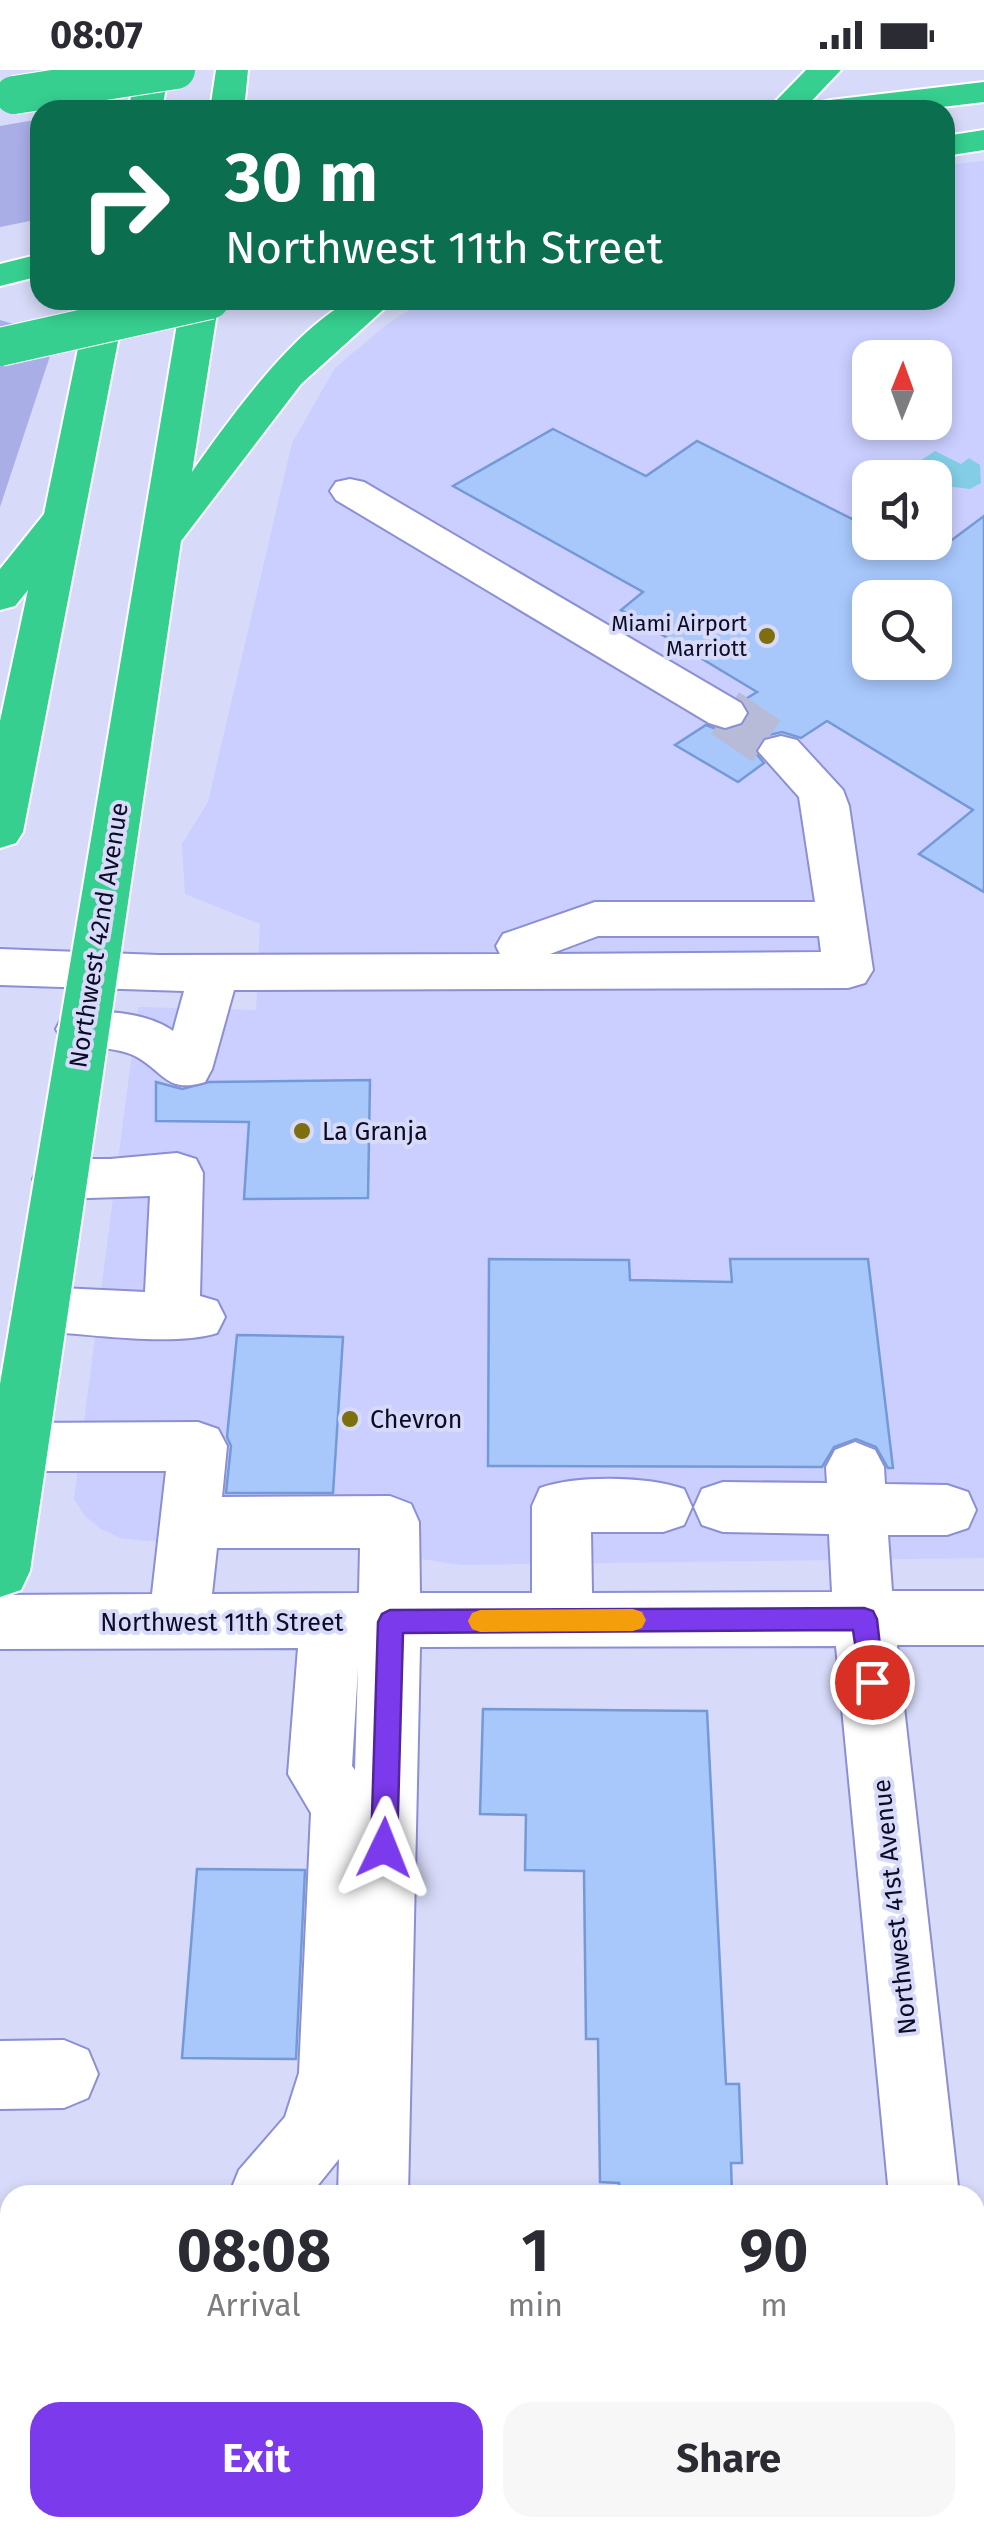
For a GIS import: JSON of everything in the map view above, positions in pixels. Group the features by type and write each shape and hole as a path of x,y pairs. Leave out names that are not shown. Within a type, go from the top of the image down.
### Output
{"highway":[{"path":"147,100 153,70"},
{"path":"7,96 176,70"},
{"path":"228,100 232,70"},
{"path":"794,100 825,70"},
{"path":"916,100 984,92"},
{"path":"955,144 984,140"},
{"path":"0,260 30,254"},
{"path":"0,275 30,268"},
{"path":"0,832 105,310"},
{"path":"0,347 165,310"},
{"name":"Northwest 42nd Avenue","path":"0,1570 91,970 164,542 199,310"},
{"path":"164,542 267,395 315,346 362,310"},
{"path":"0,597 65,512"}],"street":[{"path":"350,490 725,713"},
{"path":"781,751 820,790 826,806 843,929"},
{"path":"0,967 214,973 384,972 843,929"},
{"path":"384,972 520,946 843,929"},
{"path":"82,1029 146,1038 187,1069 214,973"},
{"path":"40,1309 184,1317 177,1173 110,1180 59,1179"},
{"path":"18,1448 198,1446 179,1622"},
{"path":"562,1620 561,1486 663,1506"},
{"path":"723,1508 856,1488 947,1510"},
{"name":"Northwest 41st Avenue","path":"856,1488 864,1619 923,2185"},
{"path":"190,1523 390,1522 320,1774 343,1806 333,2073 314,2138 273,2185"},
{"name":"Northwest 11th Street","path":"0,1622 984,1618"},
{"path":"361,1622 373,2185"}],"shaded area":[{"path":"30,121 30,221 0,227 0,126"},
{"path":"984,161 984,1558 461,1565 311,1542 120,1538 85,1516 74,1499 138,1007 256,1010 260,924 185,894 182,844 208,802 292,443 335,368 409,310 955,310 955,164"},
{"path":"0,320 24,327 51,353 0,507"},
{"path":"935,451 961,464 969,458 980,465 981,483 970,489 952,487 952,460 922,460"}],"building":[{"name":"Miami Airport Marriott","path":"553,429 646,476 697,441 852,519 852,560 952,560 952,540 984,516 984,892 919,854 973,810 827,721 801,738 782,732 764,736 754,751 764,763 738,782 675,745 706,725 724,732 742,727 750,715 744,700 757,692 621,610 643,592 453,486"},
{"path":"370,1080 368,1198 244,1199 249,1122 156,1121 156,1082 182,1089 209,1082"},
{"path":"489,1259 629,1260 630,1280 732,1282 730,1259 868,1259 893,1468 888,1468 876,1447 856,1439 834,1447 822,1467 488,1466"},
{"name":"Chevron","path":"237,1335 343,1337 333,1493 226,1493"},
{"path":"483,1709 707,1711 726,2084 739,2084 742,2163 731,2163 732,2185 600,2182 598,2039 586,2039 584,1871 525,1870 526,1815 480,1814"},
{"path":"197,1869 305,1870 296,2059 182,2058"}],"tunnel":[{"path":"725,713 781,751"}],"slow traffic":[{"path":"480,1621 633,1620"}],"place":[{"name":"Miami Airport Marriott","path":"767,636"},
{"name":"La Granja","path":"302,1131"},
{"name":"Chevron","path":"350,1419"}],"route":[{"path":"384,1848 390,1622 864,1619 872,1682"}]}
